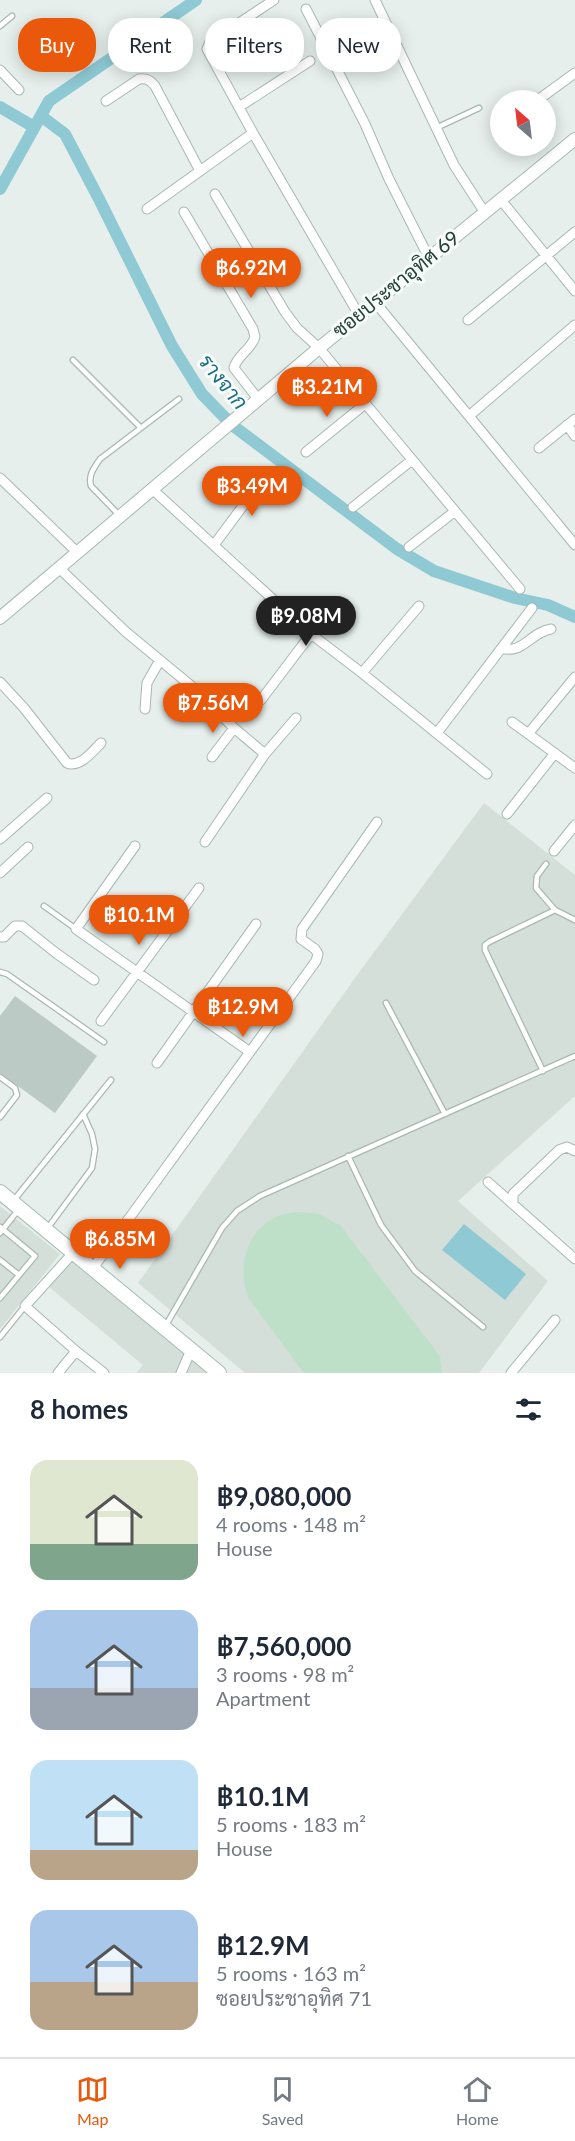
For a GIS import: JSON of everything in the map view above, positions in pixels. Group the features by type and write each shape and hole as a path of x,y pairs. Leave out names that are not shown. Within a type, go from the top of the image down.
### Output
{"main road":[{"path":"0,1192 219,1373"}],"street":[{"path":"274,0 207,45 207,49 359,315"},
{"path":"376,1 454,165 485,213"},
{"path":"306,9 366,124 389,179 429,258"},
{"path":"239,107 310,61"},
{"path":"0,70 19,90"},
{"path":"552,90 575,73"},
{"path":"106,101 139,79 150,80 200,171"},
{"path":"147,209 253,133"},
{"name":"ซอยประชาอุทิศ 69","path":"0,618 319,348 575,139"},
{"path":"215,194 285,312 297,328 319,348 520,590"},
{"path":"501,200 575,291"},
{"path":"184,212 253,329 254,342 241,355 234,368 258,399"},
{"path":"468,320 575,232"},
{"path":"375,303 575,545"},
{"path":"469,416 575,325"},
{"path":"306,452 365,404"},
{"path":"539,448 571,422 575,436"},
{"path":"353,507 412,460"},
{"path":"214,546 268,472"},
{"path":"0,478 77,552"},
{"path":"153,489 311,634 362,672 487,774"},
{"path":"409,547 454,512"},
{"path":"59,568 126,632 195,689 234,728 265,754"},
{"path":"362,672 419,606"},
{"path":"437,733 532,608"},
{"path":"502,648 511,651 539,633 551,629"},
{"path":"261,700 311,634"},
{"path":"145,709 147,683 160,660"},
{"path":"528,734 575,677"},
{"path":"0,682 24,708 67,763 72,765 79,762 101,743"},
{"path":"205,842 265,754 296,718"},
{"path":"512,722 575,767"},
{"path":"212,757 234,728"},
{"path":"507,814 555,753"},
{"path":"0,839 47,798"},
{"path":"93,1268 316,961 318,954 315,949 301,939 302,929 377,822"},
{"path":"554,851 573,831"},
{"path":"135,846 76,929 250,1052"},
{"path":"0,873 28,847"},
{"path":"101,1021 200,888"},
{"path":"158,1063 256,924"},
{"path":"0,937 4,937 15,926 22,926 94,980"},
{"path":"513,1203 513,1194 559,1150 567,1147 575,1151"},
{"path":"488,1182 575,1258"},
{"path":"73,1253 25,1306 76,1352 104,1373"},
{"path":"511,1373 555,1320"},
{"path":"182,1373 191,1350"},
{"path":"58,1373 76,1352"}],"lane":[{"path":"0,26 12,16"},
{"path":"436,128 479,108"},
{"path":"73,360 141,428"},
{"path":"120,516 91,486 89,479 92,471 100,459 179,399"},
{"path":"546,864 537,876 536,888 555,910 575,920"},
{"path":"44,906 76,929"},
{"path":"543,1071 484,950 485,945 489,942 555,910"},
{"path":"0,972 104,1042"},
{"path":"386,1003 446,1114"},
{"path":"165,1328 222,1228 237,1211 260,1196 575,1056"},
{"path":"0,1077 15,1088 17,1095 0,1117"},
{"path":"0,1298 35,1256 1,1230 83,1114 111,1080"},
{"path":"45,1231 92,1168 95,1149 92,1134 83,1114"},
{"path":"348,1156 381,1225 415,1271 483,1328"},
{"path":"0,1260 19,1275"},
{"path":"0,1337 25,1306"}],"shaded area":[{"path":"484,803 575,875 575,1096 458,1201 548,1281 479,1373 245,1373 138,1283 355,978"},
{"path":"0,1206 60,1254 0,1329"},
{"path":"71,1261 207,1373 136,1373 143,1365 49,1287"}],"green space":[{"path":"300,1212 319,1214 340,1225 440,1356 442,1373 304,1373 249,1299 244,1274 247,1250 259,1229 281,1215"}],"water":[{"path":"464,1224 526,1274 505,1300 442,1250"}],"building":[{"path":"15,996 97,1056 55,1113 0,1073 0,1016"}],"waterway":[{"path":"0,189 49,101 196,0"},
{"path":"0,107 34,127"},
{"name":"รางจาก","path":"41,116 65,134 172,346 202,394 232,425 397,549 434,571 515,598 548,605 575,617"}]}
